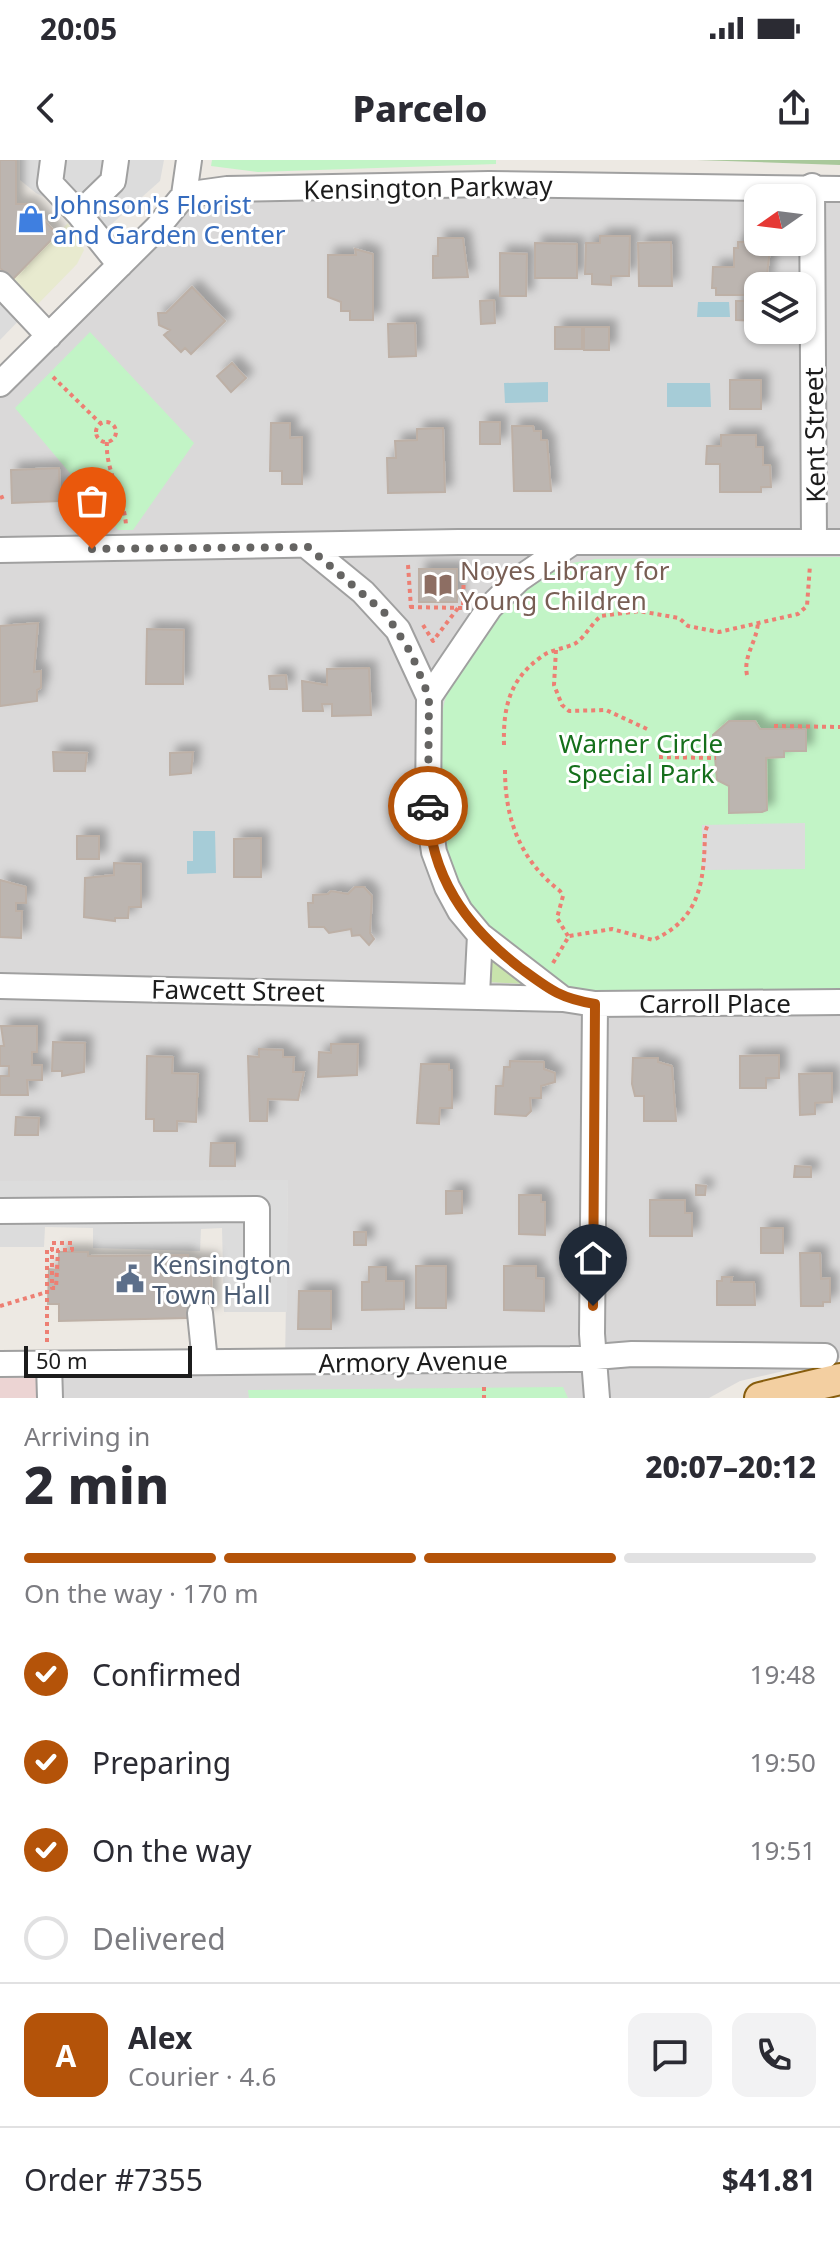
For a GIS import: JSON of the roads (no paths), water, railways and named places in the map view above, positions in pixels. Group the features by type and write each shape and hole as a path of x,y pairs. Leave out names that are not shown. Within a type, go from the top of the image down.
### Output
{"main road":[{"path":"760,1398 832,1367"}],"street":[{"path":"53,160 50,183 120,265"},
{"path":"79,214 113,181 116,160"},
{"path":"0,384 120,265 184,195 189,160"},
{"name":"Kensington Parkway","path":"184,195 227,189 489,184 744,186"},
{"name":"Kensington Parkway","path":"816,186 840,189"},
{"name":"Kent Street","path":"812,256 812,551"},
{"path":"3,294 49,336"},
{"path":"0,550 464,542 812,551 840,542"},
{"path":"429,697 490,607 519,579 570,544"},
{"name":"Carroll Place","path":"308,547 363,592 398,630 429,697 428,811 434,852 460,911 480,935 556,994 595,1004 840,1002"},
{"path":"477,994 480,935"},
{"name":"Fawcett Street","path":"0,986 556,994"},
{"path":"595,1004 597,1398"},
{"path":"0,1211 257,1209 257,1292"},
{"path":"200,1313 205,1362"},
{"name":"Armory Avenue","path":"0,1364 595,1357 632,1354 832,1367"},
{"path":"49,1364 50,1398"}],"water":[{"path":"698,302 729,302 730,317 697,317"},
{"path":"548,382 548,402 505,403 504,383"},
{"path":"667,383 710,383 711,407 667,407"},
{"path":"193,831 215,831 216,873 187,874 187,861 193,861"}],"place":[{"name":"Johnson's Florist and Garden Center","path":"31,219"},
{"name":"Noyes Library for Young Children","path":"438,585"},
{"name":"Kensington Town Hall","path":"130,1279"}],"park label":[{"name":"Warner Circle Special Park","path":"641,758"}]}
